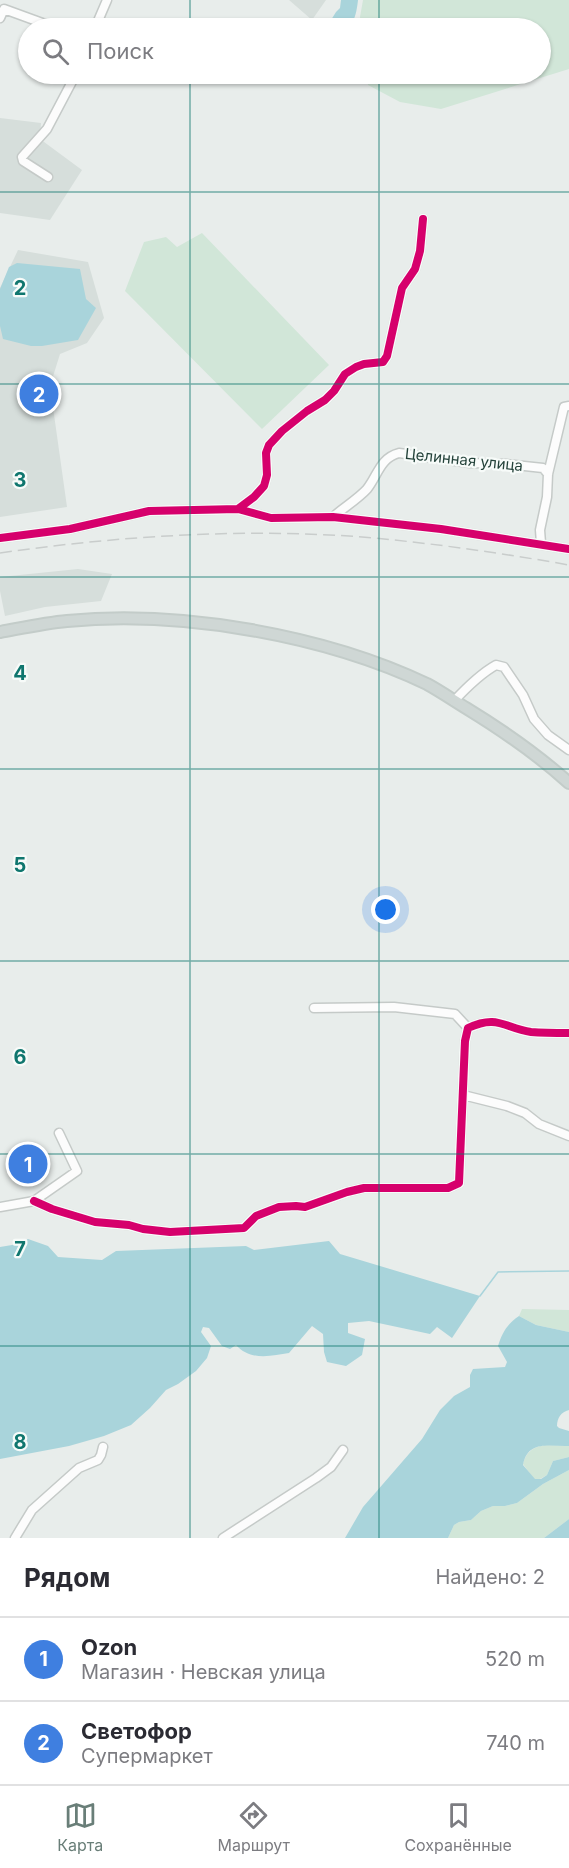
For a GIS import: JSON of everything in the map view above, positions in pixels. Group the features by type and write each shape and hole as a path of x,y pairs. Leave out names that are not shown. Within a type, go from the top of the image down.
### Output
{"main road":[{"path":"0,632 66,621 116,618 165,619 246,629 330,648 368,660 428,685 510,735 569,783"}],"street":[{"path":"99,18 107,0"},
{"path":"0,18 2,8 29,18"},
{"path":"48,177 22,161 22,157 47,129 70,84"},
{"path":"238,509 264,486 267,475 266,453 269,445 282,430 326,400 345,374 364,364 383,362 387,356 402,288 415,269 420,251 423,219"},
{"path":"541,543 540,530 547,497 548,474 562,412 564,407 569,406"},
{"name":"Целинная улица","path":"333,517 366,489 382,463 392,455 399,453 470,463 543,468 548,474"},
{"path":"0,538 70,529 149,511 238,509 271,518 333,517 441,529 569,549"},
{"path":"454,701 488,669 496,665 504,667 523,695 534,719 548,735 569,750"},
{"path":"315,1008 394,1007 455,1014 468,1028"},
{"path":"468,1028 482,1022 492,1022 530,1032 569,1033"},
{"path":"34,1201 95,1222 170,1232 244,1228 256,1216 279,1208 305,1207 364,1188 448,1188 459,1183 465,1041 468,1028"},
{"path":"463,1095 507,1106 525,1113 539,1124 569,1136"},
{"path":"0,1207 34,1201 77,1171 59,1133"},
{"path":"15,1538 32,1510 79,1468 98,1460 103,1448"},
{"path":"223,1538 316,1478 331,1467 344,1450"}],"shaded area":[{"path":"289,0 326,0 313,18 310,18"},
{"path":"0,118 41,123 40,139 82,170 50,220 0,213"},
{"path":"18,250 88,262 104,318 87,343 60,354 50,386 67,507 0,517 0,288"},
{"path":"78,569 112,574 101,601 45,607 5,616 0,577"}],"green space":[{"path":"363,0 569,0 569,69 551,75 551,18 360,17"},
{"path":"521,84 441,109 400,102 368,85"},
{"path":"202,233 329,365 262,429 125,291 144,242 166,237 177,247"},
{"path":"522,1309 569,1310 569,1332 536,1325 519,1316"},
{"path":"547,1445 569,1446 569,1457 553,1461 547,1475 534,1479 523,1464 524,1459 532,1450"},
{"path":"569,1470 569,1519 544,1538 448,1538 454,1525 459,1522 471,1520 481,1511 493,1506 517,1503 543,1484"}],"water":[{"path":"341,0 358,0 354,18 332,18 340,8"},
{"path":"17,263 80,269 86,299 96,308 78,340 31,346 3,339 0,326 0,289 9,267"},
{"path":"28,1239 48,1246 58,1257 102,1260 116,1251 246,1246 254,1250 329,1241 340,1254 480,1296 452,1338 437,1327 430,1334 369,1321 348,1323 348,1333 365,1339 362,1355 346,1366 327,1362 323,1334 312,1326 289,1353 261,1356 248,1353 236,1345 230,1349 222,1346 209,1328 203,1327 201,1332 211,1346 207,1358 196,1371 166,1390 131,1425 69,1446 0,1459 0,1247 18,1244"},
{"path":"519,1316 536,1325 569,1332 569,1410 560,1416 557,1426 569,1431 569,1446 535,1448 530,1451 523,1465 535,1479 541,1479 547,1475 553,1461 569,1457 569,1470 543,1484 517,1503 493,1506 481,1511 471,1520 459,1522 454,1525 448,1538 345,1538 363,1507 422,1439 440,1410 454,1396 470,1387 470,1375 473,1369 505,1367 507,1362 498,1346 506,1329"},
{"path":"569,1519 569,1538 544,1538"}],"waterway":[{"path":"480,1296 498,1272 569,1271"}],"railway":[{"path":"0,553 135,538 272,533 388,539 569,565"}],"cycle path":[{"path":"0,538 70,529 149,511 238,509 254,497 264,486 267,475 266,453 269,445 282,431 325,400 345,374 364,364 383,362 387,356 402,288 415,269 420,251 423,219"},
{"path":"238,509 271,518 333,517 441,529 569,549"},
{"path":"34,1201 95,1222 170,1232 244,1228 256,1216 279,1207 305,1207 364,1188 448,1188 459,1183 465,1041 468,1028 494,1022 531,1032 569,1033"}],"place":[{"name":"Светофор","path":"39,394"},
{"name":"Ozon","path":"28,1164"}]}
